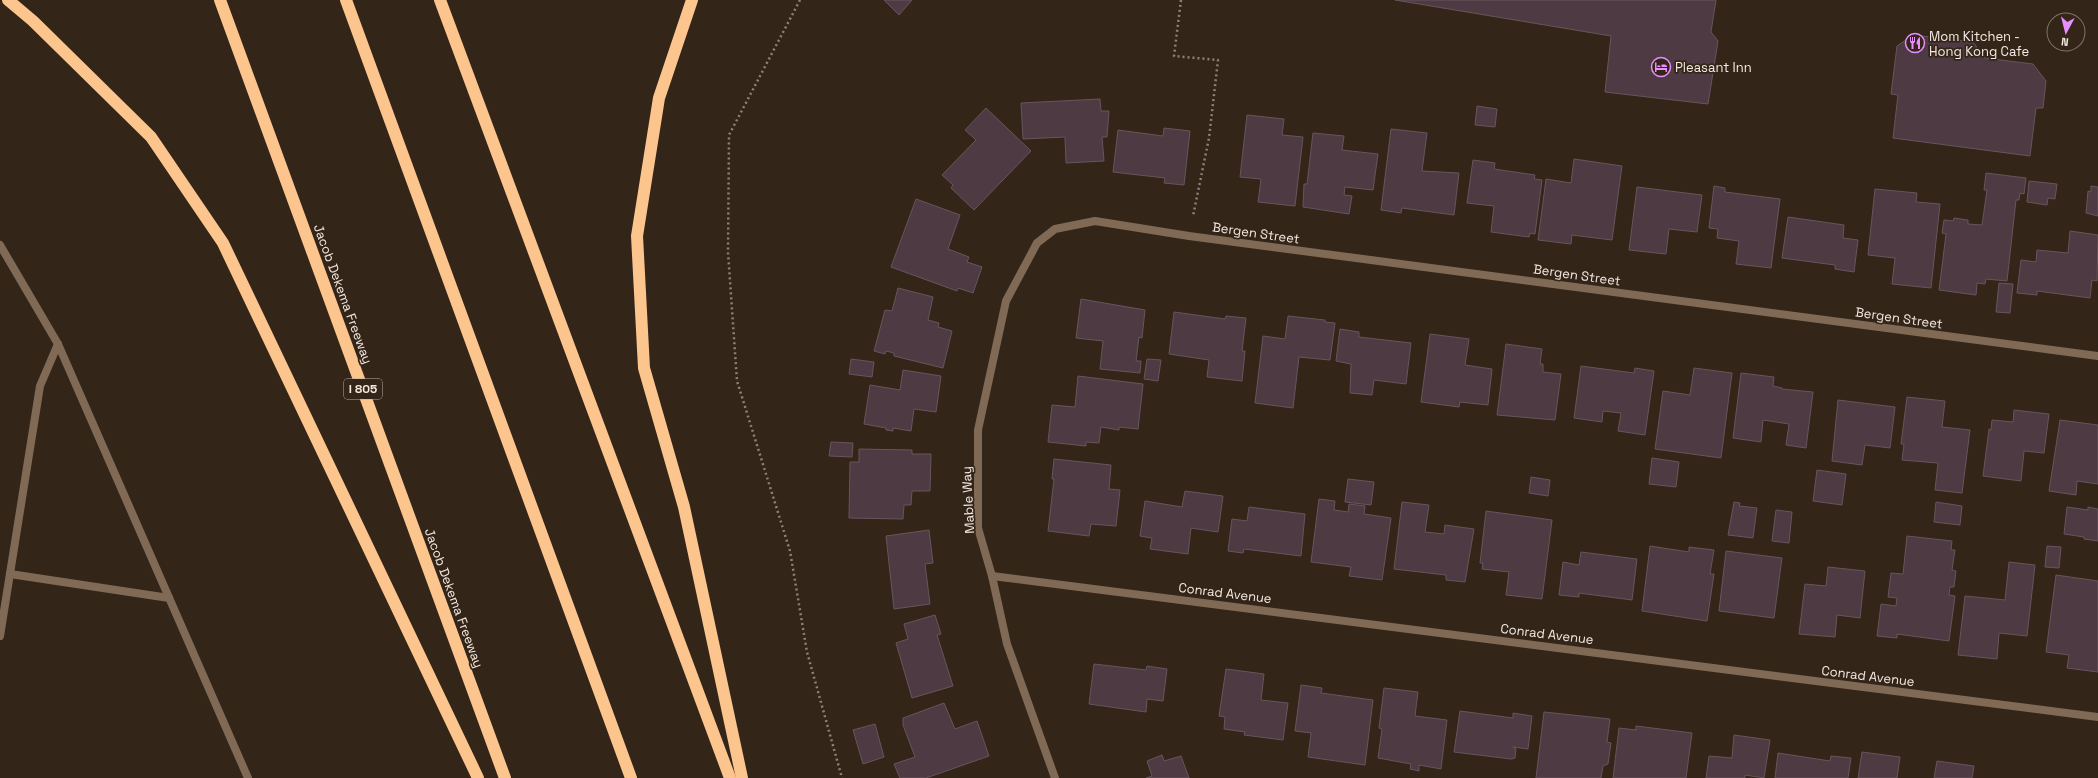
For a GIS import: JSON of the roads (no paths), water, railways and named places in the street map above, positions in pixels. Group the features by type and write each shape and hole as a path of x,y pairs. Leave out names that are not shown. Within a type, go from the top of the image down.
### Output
{"highway":[{"path":"8,0 33,21 151,137 223,243 478,778"},
{"name":"Jacob Dekema Freeway","path":"220,0 506,778"},
{"path":"346,0 630,778"},
{"path":"440,0 730,778"},
{"path":"692,0 660,98 637,236 644,368 684,507 742,778"}],"street":[{"name":"Bergen Street","path":"1055,229 1095,220 1189,236 2098,356"},
{"name":"Mable Way","path":"1055,229 1037,243 1006,302 978,430 978,528 992,576 1007,644 1055,778"},
{"path":"0,245 58,344 248,778"},
{"path":"0,636 40,386 58,344"},
{"path":"10,574 169,598"},
{"name":"Conrad Avenue","path":"992,576 2098,717"}],"place":[{"name":"Mom Kitchen - Hong Kong Cafe","path":"1915,43"},
{"name":"Pleasant Inn","path":"1661,67"}]}
